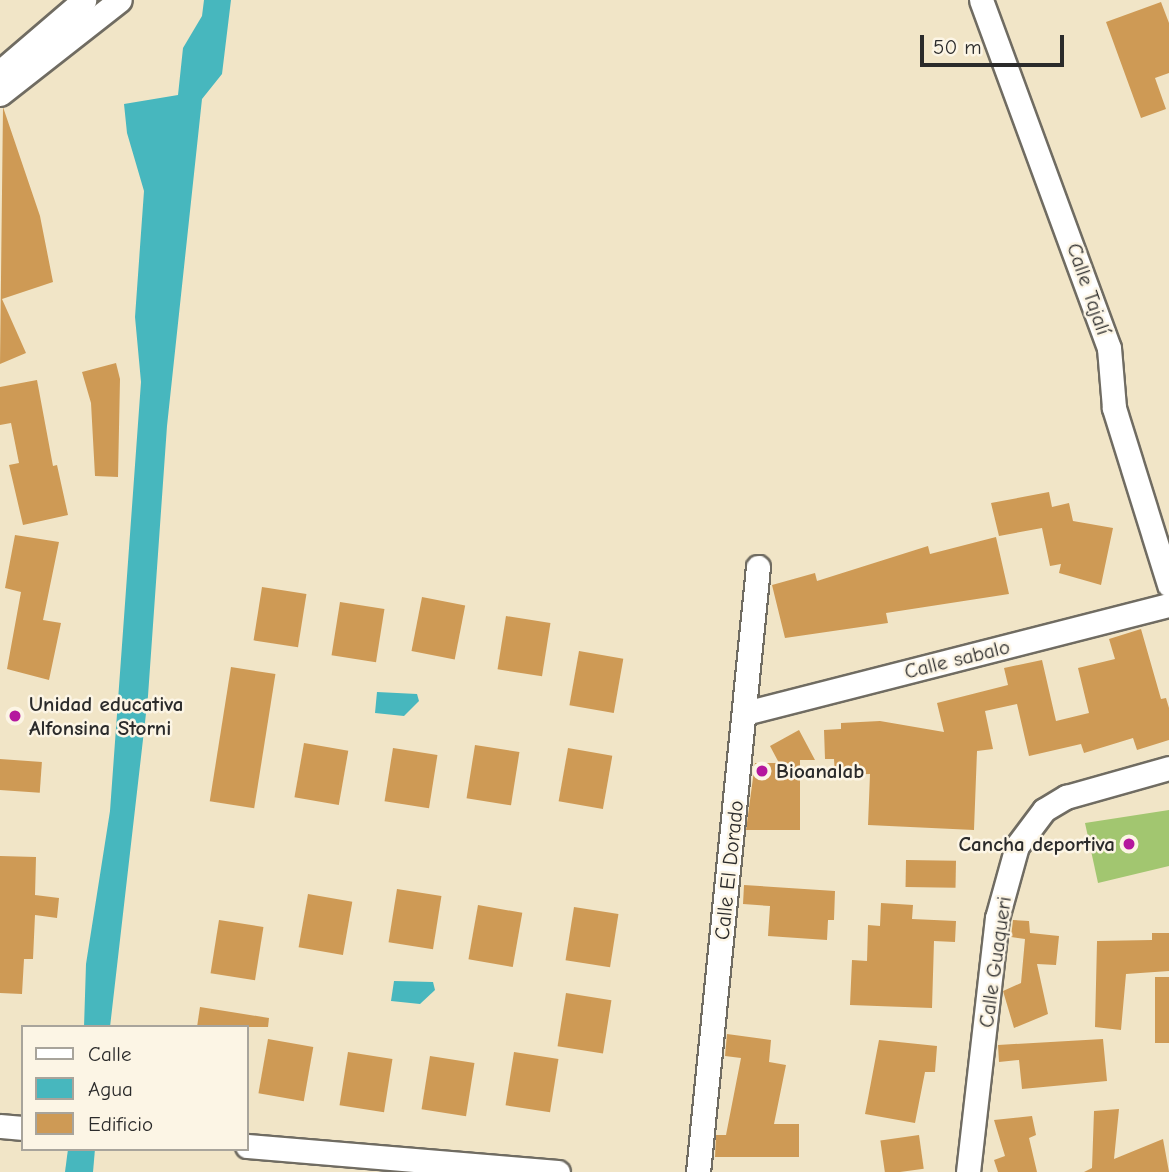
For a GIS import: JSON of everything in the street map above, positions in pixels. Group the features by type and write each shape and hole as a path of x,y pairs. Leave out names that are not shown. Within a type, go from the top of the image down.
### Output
{"street":[{"path":"0,72 84,0"},
{"path":"0,94 120,0"},
{"name":"Calle Tajalí","path":"981,0 1109,348 1114,408 1169,585"},
{"name":"Calle El Dorado","path":"698,1172 758,567"},
{"name":"Calle sabalo","path":"745,713 1169,605"},
{"name":"Calle Guaqueri","path":"968,1172 997,918 1017,846 1044,810 1066,797 1169,768"},
{"path":"0,1125 21,1128"},
{"path":"248,1146 558,1172"}],"green space":[{"name":"Cancha deportiva","path":"1169,810 1169,866 1098,883 1085,823"}],"water":[{"path":"204,0 231,0 222,74 202,99 167,426 148,696 110,1025 84,1025 86,964 110,811 141,382 135,317 144,191 127,133 124,104 178,95 183,48 202,16"},
{"path":"377,692 417,694 419,701 404,716 375,713"},
{"path":"394,981 433,982 435,990 420,1004 391,1001"},
{"path":"68,1151 95,1151 93,1172 65,1172"}],"building":[{"path":"1161,2 1169,23 1169,73 1155,78 1166,109 1141,118 1106,22"},
{"path":"3,107 40,216 53,282 2,299 26,353 0,364"},
{"path":"116,363 120,379 118,477 95,476 91,403 82,372"},
{"path":"37,380 53,466 57,465 68,515 23,525 9,465 19,463 11,423 0,425 0,387"},
{"path":"1049,492 1052,507 1069,503 1073,521 1113,528 1101,585 1059,573 1061,564 1050,566 1042,528 999,536 991,503"},
{"path":"15,535 59,542 43,620 61,623 49,680 7,669 21,592 5,588"},
{"path":"996,537 1009,594 886,613 888,623 785,638 772,585 815,573 817,581 928,546 930,554"},
{"path":"262,587 306,594 298,647 254,640"},
{"path":"422,597 465,605 455,659 412,651"},
{"path":"340,602 384,609 376,662 332,655"},
{"path":"506,616 550,623 542,676 498,669"},
{"path":"1141,629 1161,699 1166,698 1169,708 1169,740 1137,750 1133,738 1084,753 1081,744 1029,756 1017,704 985,711 993,749 977,751 974,830 868,825 870,774 835,775 834,759 825,759 824,730 841,729 841,723 880,721 944,732 937,703 1008,685 1004,668 1042,660 1056,721 1089,713 1078,668 1115,659 1109,639"},
{"path":"579,651 623,659 614,713 569,705"},
{"path":"231,667 275,674 254,808 210,801"},
{"path":"799,730 815,760 800,760 800,830 746,830 755,763 779,763 770,746"},
{"path":"304,743 348,751 339,805 294,797"},
{"path":"475,745 519,752 511,805 467,798"},
{"path":"393,748 437,755 429,808 385,801"},
{"path":"568,748 612,756 603,809 559,801"},
{"path":"0,759 42,762 40,793 0,790"},
{"path":"0,856 36,857 35,895 59,898 57,918 35,915 33,959 24,959 22,994 0,993"},
{"path":"906,860 956,861 956,888 906,887"},
{"path":"744,885 835,891 834,920 828,920 827,940 768,936 770,906 743,904"},
{"path":"397,889 441,896 433,949 389,942"},
{"path":"308,894 352,902 343,955 299,947"},
{"path":"881,903 913,905 912,919 956,921 955,942 934,941 932,1008 850,1005 852,960 867,961 868,925 880,926"},
{"path":"478,905 522,913 513,967 468,959"},
{"path":"574,907 618,914 610,967 566,960"},
{"path":"219,920 263,927 255,980 211,973"},
{"path":"1013,920 1029,921 1030,933 1059,936 1056,965 1037,964 1048,1014 1014,1028 1003,991 1021,983 1025,939 1011,937"},
{"path":"1152,933 1169,933 1169,971 1126,974 1121,1030 1095,1027 1097,941 1152,940"},
{"path":"1155,977 1169,977 1169,1043 1155,1043"},
{"path":"566,993 611,1000 603,1054 558,1046"},
{"path":"200,1007 269,1018 268,1027 197,1025"},
{"path":"727,1034 771,1040 769,1062 786,1065 774,1124 799,1124 799,1157 715,1157 716,1135 726,1135 741,1058 725,1056"},
{"path":"268,1039 313,1047 304,1101 258,1093"},
{"path":"1103,1039 1107,1081 1022,1089 1019,1060 999,1062 998,1045"},
{"path":"879,1040 937,1046 935,1072 925,1072 915,1123 865,1114"},
{"path":"348,1052 392,1059 384,1112 340,1105"},
{"path":"514,1052 558,1059 550,1112 506,1105"},
{"path":"430,1056 474,1063 466,1116 422,1109"},
{"path":"1119,1109 1114,1159 1163,1139 1169,1172 1084,1172 1092,1168 1094,1111"},
{"path":"1032,1116 1036,1135 1029,1138 1037,1172 998,1172 994,1160 1005,1156 994,1120"},
{"path":"919,1135 924,1169 885,1172 880,1140"}],"place":[{"name":"Unidad educativa Alfonsina Storni","path":"15,716"},
{"name":"Bioanalab","path":"762,771"},
{"name":"Cancha deportiva","path":"1129,844"}]}
